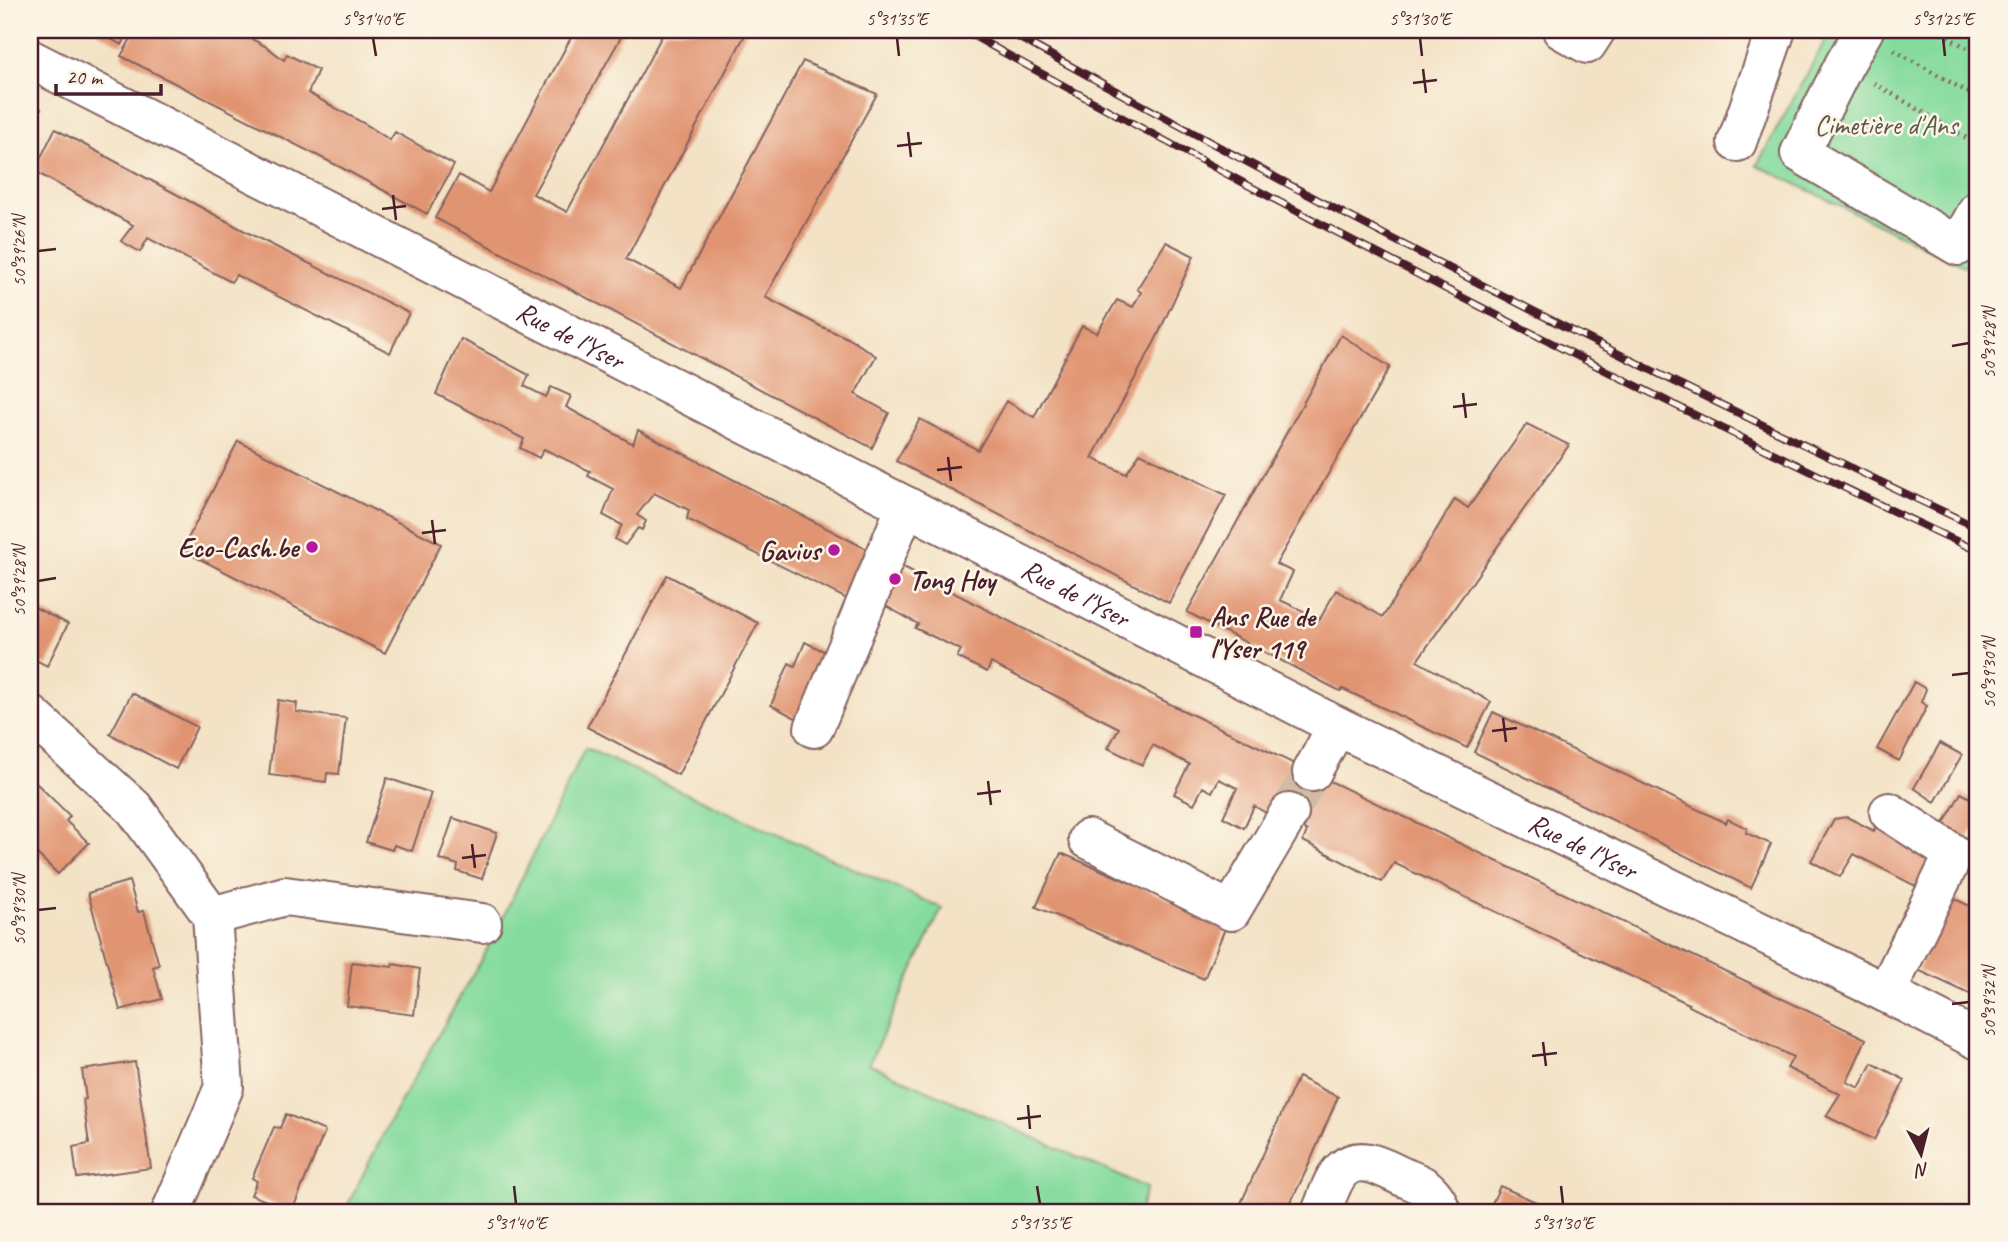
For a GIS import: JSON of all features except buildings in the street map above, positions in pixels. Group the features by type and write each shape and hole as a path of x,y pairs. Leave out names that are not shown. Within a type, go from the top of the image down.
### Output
{"main road":[{"path":"1562,30 1587,44 1596,30"},
{"path":"1737,142 1776,30"},
{"path":"1857,42 1800,153 1958,246 1978,210"},
{"name":"Rue de l'Yser","path":"30,59 1337,726 1978,1040"},
{"path":"814,728 906,506"},
{"path":"30,714 134,808 212,916 224,1087 171,1212"},
{"path":"1312,772 1337,726"},
{"path":"1886,993 1954,854 1889,812"},
{"path":"1088,839 1231,911 1289,813"},
{"path":"212,916 285,897 482,923"},
{"path":"1321,1212 1342,1169 1352,1163 1364,1161 1423,1186 1439,1204 1441,1212"}],"path":[{"path":"1935,30 1978,54"},
{"path":"1857,42 1978,98"},
{"path":"1857,42 1978,145"}],"green space":[{"name":"Cimetière d'Ans","path":"1831,30 1978,30 1978,273 1757,165"},
{"path":"585,748 942,908 869,1064 1147,1188 1139,1212 344,1212 392,1117 491,942"}],"tunnel":[{"path":"1289,813 1312,772"}],"railway":[{"path":"963,30 1237,179 1513,324 1978,551"},
{"path":"1005,30 1261,170 1486,287 1978,528"}],"place":[{"name":"Eco-Cash.be","path":"312,547"},
{"name":"Gavius","path":"834,550"},
{"name":"Tong Hoy","path":"895,579"},
{"name":"Ans Rue de l'Yser 119","path":"1196,632"}]}
